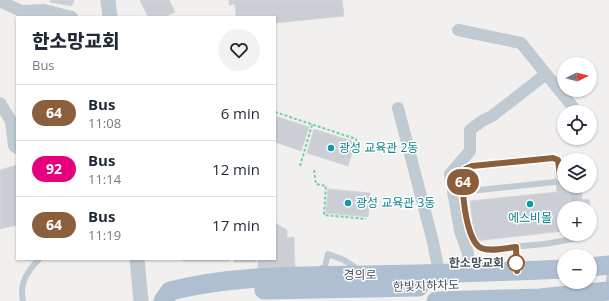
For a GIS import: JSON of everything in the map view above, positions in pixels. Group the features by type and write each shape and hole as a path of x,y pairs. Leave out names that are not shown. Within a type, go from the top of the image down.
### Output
{"main road":[{"name":"경의로","path":"163,301 170,291 195,284 313,275 468,273 557,269"},
{"path":"436,301 540,298 601,275"},
{"name":"한빛지하차도","path":"170,301 197,295 246,290 359,289 557,279"}],"street":[{"path":"108,0 110,16"},
{"path":"0,1 21,11 44,10 68,16"},
{"path":"458,30 521,43 571,105"},
{"path":"468,273 468,253 460,231 450,174 470,151 470,130 492,116 546,74"},
{"path":"0,103 11,120 14,146 16,147"},
{"path":"398,108 433,242 439,273"},
{"path":"136,260 141,301"}],"lane":[{"path":"557,160 553,158 472,166 465,169 462,174 469,232 480,248 489,249 516,247 559,241"},
{"path":"464,194 470,191 557,181"},
{"path":"516,247 517,271"},
{"path":"23,301 20,289 31,268 38,260"}],"path":[{"path":"276,112 356,139 357,145"},
{"path":"300,166 313,125"},
{"path":"314,170 316,184 326,186 324,215 366,219"}],"building":[{"path":"51,0 74,0 72,6 50,2"},
{"path":"140,0 169,0 175,12 166,16 148,16"},
{"path":"229,0 342,0 344,16 276,23 276,16 236,16 235,4 229,5"},
{"path":"276,116 309,127 301,151 276,142"},
{"name":"광성 교육관 2동","path":"314,129 355,142 348,166 307,153"},
{"path":"16,165 16,225 0,229 0,170"},
{"name":"에스비몰","path":"555,175 557,175 557,192"},
{"name":"광성 교육관 3동","path":"328,189 370,193 368,217 326,213"},
{"name":"에스비몰","path":"557,192 582,193 582,200 589,199 589,201 557,201 557,232 475,241 470,201"},
{"path":"276,224 287,230 287,238 294,237 295,270 258,272 258,260 276,260"},
{"path":"182,260 229,260 229,261"},
{"path":"234,260 256,260 256,262 234,262"}],"bus line":[{"name":"64","path":"517,271 516,247 489,249 480,248 474,241 469,232 462,174 465,169 472,166 553,158 557,160"}],"place":[{"name":"광성 교육관 2동","path":"331,148"},
{"name":"광성 교육관 3동","path":"348,203"},
{"name":"에스비몰","path":"530,204"},
{"name":"한소망교회","path":"516,263"}]}
